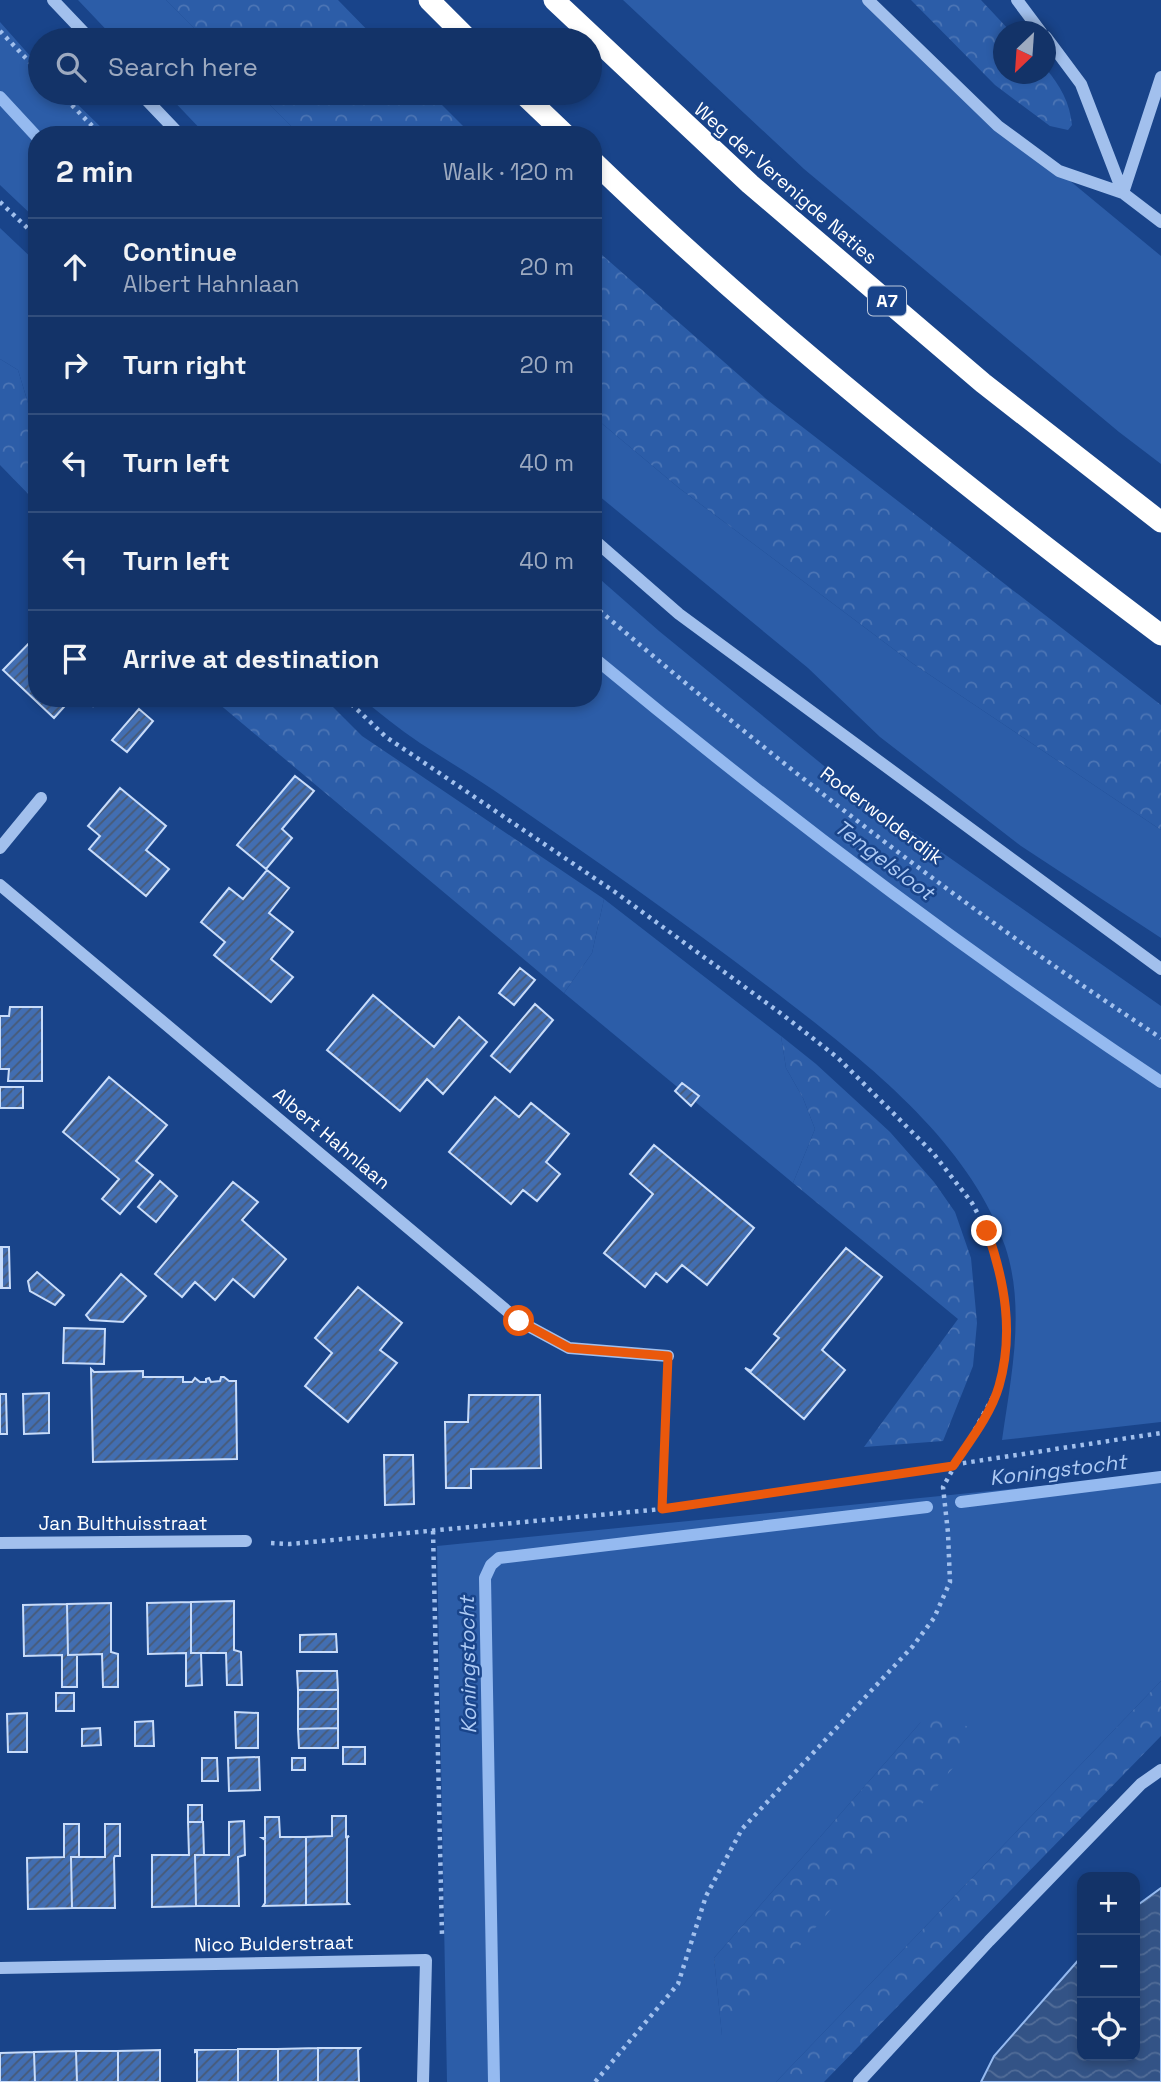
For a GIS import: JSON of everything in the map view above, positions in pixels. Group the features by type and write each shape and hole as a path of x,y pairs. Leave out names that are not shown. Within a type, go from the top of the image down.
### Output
{"highway":[{"path":"429,0 457,28"},
{"name":"Weg der Verenigde Naties","path":"554,0 583,28"},
{"name":"Weg der Verenigde Naties","path":"602,47 771,202 983,383 1161,522"},
{"path":"535,105 557,126"},
{"path":"602,169 805,352 971,490 1161,635"}],"street":[{"path":"53,0 80,28"},
{"path":"868,0 998,126 1059,171 1123,193 1161,222"},
{"path":"1017,0 1033,21"},
{"path":"1056,51 1081,84 1123,193"},
{"path":"1123,193 1161,77"},
{"path":"151,105 171,126"},
{"path":"602,547 679,614 1161,969"},
{"path":"0,848 41,797"},
{"name":"Albert Hahnlaan","path":"0,885 519,1321 569,1348 668,1356"},
{"name":"Jan Bulthuisstraat","path":"0,1543 246,1541"},
{"path":"859,2082 1017,1912 1141,1784 1161,1770"},
{"path":"424,2082 426,1960"},
{"name":"Nico Bulderstraat","path":"0,1968 426,1960"}],"path":[{"path":"0,31 28,60"},
{"path":"72,105 92,126"},
{"path":"0,202 28,228"},
{"name":"Roderwolderdijk","path":"602,612 824,797 1069,978 1161,1038"},
{"path":"354,707 386,737 615,892 838,1058 933,1153 972,1203 987,1231 1000,1271 1007,1324 1005,1356 998,1388 943,1487 950,1582 933,1618 914,1646 741,1829 706,1896 678,1984 595,2082"},
{"path":"662,1509 668,1356"},
{"path":"246,1541 290,1544 662,1509 1161,1433"},
{"path":"426,1960 442,1943 433,1531"}],"green space":[{"path":"78,0 166,0 194,28 105,28"},
{"path":"166,0 338,0 365,28 194,28"},
{"path":"623,0 871,0 1011,132 1161,256 1161,464 804,169"},
{"path":"911,0 981,0 1001,21 993,21 993,83"},
{"path":"0,22 28,54 28,105 78,105 100,126 28,126 28,211 0,185"},
{"path":"1056,83 1067,102 1072,125 1068,130 1050,126 995,85"},
{"path":"177,105 270,105 291,126 197,126"},
{"path":"270,105 442,105 463,126 291,126"},
{"path":"0,228 28,254 28,403 18,370 0,359"},
{"path":"602,255 765,398 1161,705 1161,830 912,663 679,488 602,424"},
{"path":"0,359 18,370 28,403 28,494 0,465"},
{"path":"602,424 679,488 912,663 1161,830 1161,938 1021,846 880,737 808,668 602,498"},
{"path":"602,581 856,792 1161,1006 1161,1422 1002,1440 1015,1343 1015,1294 1011,1270 1005,1246 988,1207 965,1170 937,1135 873,1071 770,988 608,869 412,738 372,707 602,707"},
{"path":"223,707 333,707 362,736 604,899 592,953 564,993"},
{"path":"604,899 781,1036 786,1068 803,1098 815,1129 793,1183 564,993 592,953"},
{"path":"781,1036 816,1064 890,1132 934,1182 955,1212 971,1258 977,1323 973,1366 943,1441 864,1447 958,1319 793,1183 815,1129 803,1098 786,1068"},
{"path":"1161,1474 1161,1681 776,2082 447,2082 437,1546","holes":["921,1722 722,2035 714,1958"]},
{"path":"1161,1681 1161,1736 824,2082 776,2082"},
{"path":"945,1719 984,1732 722,2036 714,1958 921,1722"}],"water":[{"path":"1161,1888 1161,2082 981,2082 994,2056 1077,1962 1077,2061 1140,2061 1140,1903"}],"building":[{"path":"28,644 28,694 3,670"},
{"path":"42,707 64,707 54,718"},
{"path":"139,709 153,721 127,752 112,740"},
{"path":"295,776 314,791 282,829 292,838 266,869 237,845"},
{"path":"120,788 166,826 146,850 169,869 146,896 89,849 100,836 88,826"},
{"path":"267,870 289,888 269,913 293,932 271,959 293,977 271,1002 214,955 225,942 201,922 229,888 243,899"},
{"path":"520,968 535,980 514,1005 499,993"},
{"path":"373,995 434,1047 459,1017 487,1042 443,1094 427,1079 400,1111 327,1050"},
{"path":"535,1004 553,1020 510,1072 491,1056"},
{"path":"10,1007 42,1007 42,1081 8,1081 9,1069 0,1069 0,1016 9,1016"},
{"path":"109,1077 167,1125 136,1161 153,1175 120,1214 102,1199 119,1179 63,1132"},
{"path":"682,1083 699,1096 691,1106 675,1091"},
{"path":"0,1087 23,1087 23,1108 0,1108"},
{"path":"495,1097 519,1117 531,1103 569,1134 546,1162 560,1174 537,1201 523,1190 511,1204 449,1152"},
{"path":"654,1145 754,1228 707,1285 682,1265 667,1282 656,1273 645,1287 604,1253 653,1194 630,1174"},
{"path":"160,1181 177,1196 156,1222 138,1207"},
{"path":"233,1182 258,1202 242,1220 286,1259 254,1297 233,1279 215,1300 195,1282 182,1297 155,1274"},
{"path":"1,1247 2,1288 0,1288"},
{"path":"2,1247 9,1247 10,1288 2,1288"},
{"path":"846,1248 882,1277 822,1350 845,1370 804,1419 745,1368 751,1371 779,1338 774,1334"},
{"path":"37,1272 64,1295 55,1305 30,1291 28,1281"},
{"path":"121,1274 146,1296 123,1322 90,1320 86,1315"},
{"path":"358,1287 402,1323 380,1350 397,1363 348,1422 305,1386 332,1353 315,1338"},
{"path":"64,1328 105,1329 104,1364 63,1363"},
{"path":"91,1369 94,1372 143,1371 143,1377 183,1377 183,1382 192,1382 195,1378 200,1382 206,1382 209,1378 211,1382 220,1381 221,1377 236,1381 237,1459 93,1462"},
{"path":"49,1393 49,1433 24,1434 23,1394"},
{"path":"0,1394 6,1394 7,1434 0,1434"},
{"path":"469,1395 540,1395 541,1468 471,1469 471,1488 446,1488 445,1422 468,1422"},
{"path":"384,1455 413,1455 414,1504 385,1505"},
{"path":"234,1601 234,1650 241,1652 242,1685 227,1685 226,1653 191,1653 191,1602"},
{"path":"191,1602 191,1653 201,1653 202,1685 186,1686 186,1653 148,1654 147,1603"},
{"path":"111,1603 111,1652 118,1654 118,1687 103,1687 102,1654 68,1655 67,1604"},
{"path":"67,1604 68,1655 77,1655 77,1687 62,1687 62,1655 24,1656 23,1605"},
{"path":"336,1634 337,1652 300,1652 300,1635"},
{"path":"297,1671 337,1671 338,1690 298,1690"},
{"path":"298,1690 338,1690 338,1709 298,1709"},
{"path":"56,1693 74,1693 74,1711 56,1711"},
{"path":"298,1709 338,1709 338,1728 298,1729"},
{"path":"235,1712 258,1713 258,1748 236,1748"},
{"path":"27,1713 27,1752 8,1752 7,1714"},
{"path":"153,1721 154,1746 135,1746 135,1722"},
{"path":"100,1728 101,1745 82,1746 82,1729"},
{"path":"338,1728 338,1748 299,1748 298,1729"},
{"path":"343,1747 365,1747 365,1764 343,1764"},
{"path":"259,1757 260,1790 229,1791 228,1758"},
{"path":"202,1758 217,1758 218,1781 202,1781"},
{"path":"292,1758 305,1758 305,1770 292,1770"},
{"path":"188,1805 202,1805 202,1822 188,1822"},
{"path":"332,1816 346,1816 346,1837 349,1836 349,1904 306,1905 306,1837 332,1836"},
{"path":"265,1817 279,1817 280,1837 306,1837 306,1905 263,1906 265,1840 262,1838 265,1838"},
{"path":"244,1821 245,1855 238,1857 239,1906 196,1906 195,1855 229,1855 229,1822"},
{"path":"188,1822 203,1822 204,1855 195,1855 196,1906 152,1907 152,1855 189,1855"},
{"path":"64,1824 79,1824 79,1857 71,1857 72,1908 28,1909 27,1858 64,1857"},
{"path":"105,1824 120,1824 120,1856 114,1858 115,1908 72,1908 71,1857 105,1857"},
{"path":"318,2048 360,2048 359,2082 318,2082"},
{"path":"318,2048 318,2082 278,2082 278,2049"},
{"path":"238,2049 238,2082 197,2082 195,2050"},
{"path":"238,2049 278,2049 278,2082 238,2082"},
{"path":"160,2050 160,2082 118,2082 118,2051"},
{"path":"76,2051 77,2082 35,2082 34,2052"},
{"path":"76,2051 118,2051 118,2082 77,2082"},
{"path":"34,2052 35,2082 0,2082 0,2053"}],"waterway":[{"name":"Tengelsloot","path":"0,97 28,127"},
{"name":"Tengelsloot","path":"602,664 731,769 871,877 1015,982 1161,1082"},
{"name":"Koningstocht","path":"961,1502 1161,1477"},
{"name":"Koningstocht","path":"494,2082 485,1578 491,1565 499,1558 927,1507"}],"route":[{"path":"519,1321 569,1348 668,1356 662,1509 953,1466 982,1420 998,1388 1005,1356 1007,1324 1004,1292 998,1261 987,1231"}]}
